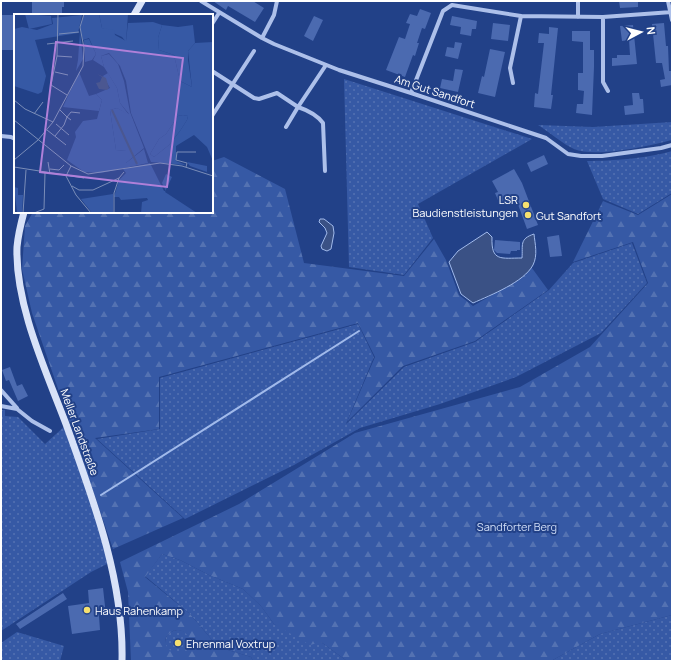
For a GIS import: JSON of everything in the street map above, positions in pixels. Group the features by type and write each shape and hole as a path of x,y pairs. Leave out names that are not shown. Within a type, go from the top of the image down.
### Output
{"street":[{"path":"135,14 142,1"},
{"name":"Am Gut Sandfort","path":"201,1 262,38 326,65 546,138 568,154 581,156 602,156 661,148 672,145"},
{"path":"262,38 274,15 277,1"},
{"path":"578,1 578,17"},
{"path":"668,1 672,20"},
{"path":"411,93 442,11 452,5 521,16 603,17 671,12"},
{"path":"213,22 219,13"},
{"path":"514,83 510,68 521,16"},
{"path":"603,17 603,82 608,91"},
{"path":"213,114 254,51"},
{"path":"286,127 326,65"},
{"path":"213,72 254,98 258,99 277,93 320,119 323,123 325,171"},
{"path":"1,136 14,138"},
{"name":"Meller Landstraße","path":"24,213 20,225 17,247 18,274 26,311 40,356 66,425 100,524 111,562 120,613 122,661"},
{"path":"1,390 17,409 32,421 50,431"},
{"path":"1,406 17,409"}],"green space":[{"path":"344,79 532,139 418,204 433,238 404,275 349,267"},
{"path":"672,122 672,140 608,152 583,151 574,149 538,125 593,127"},
{"path":"672,151 672,193 638,214 603,199 587,161 630,159 653,156"},
{"path":"224,157 285,189 304,263 404,276 434,239 446,260 459,295 473,306 492,295 529,264 548,290 475,341 403,366 347,422 375,357 358,323 159,377 159,429 95,438 183,518 113,549 32,313 22,269 25,226 32,213 213,213 213,161"},
{"name":"Sandforter Berg","path":"672,194 672,615 600,634 551,661 347,661 321,642 310,645 274,624 261,606 243,589 209,575 180,560 162,554 145,577 190,614 218,647 251,657 253,661 131,661 128,592 120,562 239,504 355,433 520,387 590,347 648,283 633,242 573,262 603,201 638,215","holes":["175,630 179,630 188,635 190,645 189,649 177,653 168,648 166,639 169,634"]},
{"path":"632,243 647,283 601,333 516,377 440,404 360,428 294,465 185,519 97,439 160,429 160,378 358,324 374,357 346,424 404,367 475,342 549,290 573,263"},
{"path":"1,410 5,410 5,416 18,417 45,444 66,425 111,562 91,572 1,631"},
{"path":"162,554 180,560 209,575 243,589 261,606 274,624 321,642 347,661 253,661 251,657 218,647 190,614 145,576"},
{"path":"672,615 672,661 551,661 600,634"},
{"path":"178,630 187,634 191,643 187,652 178,656 169,652 165,643 169,634"},
{"path":"17,632 64,646 60,661 1,661 1,643"}],"shaded area":[{"path":"320,219 324,219 333,226 334,233 331,249 327,251 322,249 321,246 327,233 325,228 319,222"},
{"path":"487,232 492,237 493,251 496,255 503,258 522,258 522,246 524,240 534,234 536,250 535,261 529,271 515,282 473,303 461,294 449,262 458,251"}],"building":[{"path":"32,1 64,1 62,14 32,14"},
{"path":"213,1 253,1 264,8 255,22 228,6 226,10"},
{"path":"619,1 638,1 638,7 620,8"},
{"path":"420,9 431,13 425,29 422,28 417,43 419,43 415,56 413,55 405,77 386,70 399,37 405,39 410,24 406,23 410,14 417,16"},
{"path":"2,15 14,15 14,50 1,50"},
{"path":"314,16 323,20 313,41 304,36"},
{"path":"452,16 477,21 476,29 472,29 471,36 460,34 461,27 450,25"},
{"path":"493,23 510,25 508,41 491,39"},
{"path":"664,23 666,46 668,46 669,71 672,71 672,85 661,87 660,80 665,79 662,63 656,63 652,24"},
{"path":"633,25 637,64 612,66 612,58 617,58 617,55 630,55 629,40 622,41 620,26"},
{"path":"549,27 558,28 551,95 553,95 551,109 534,107 535,93 538,94 544,43 538,43 539,33 549,34"},
{"path":"572,31 590,31 590,50 594,50 592,115 576,113 577,104 583,104 584,91 578,90 578,73 583,73 583,42 572,41"},
{"path":"455,42 462,43 458,59 445,56 447,47 454,48"},
{"path":"490,49 505,52 495,97 478,93 482,76 484,77"},
{"path":"455,69 463,70 458,92 440,88 442,79 453,81"},
{"path":"632,93 639,93 640,99 643,99 644,113 625,115 624,106 633,105"},
{"path":"544,155 548,164 531,172 527,163"},
{"name":"Gut Sandfort","path":"514,169 522,183 538,225 527,229 516,199 500,205 495,193 498,192 492,181"},
{"path":"559,235 562,256 550,257 547,237"},
{"path":"495,240 520,242 520,250 511,251 510,254 497,253 494,250"},
{"path":"10,367 17,386 22,384 28,396 18,401 9,380 6,381 2,370"},
{"name":"Haus Rahenkamp","path":"103,588 106,615 99,616 100,630 72,634 68,606 89,603 88,590"},
{"path":"63,593 67,599 20,629 16,624"}],"waterway":[{"path":"101,495 359,331"}],"place":[{"name":"LSR Baudienstleistungen","path":"526,205"},
{"name":"Gut Sandfort","path":"528,215"},
{"name":"Haus Rahenkamp","path":"87,610"},
{"name":"Ehrenmal Voxtrup","path":"178,643"}]}
